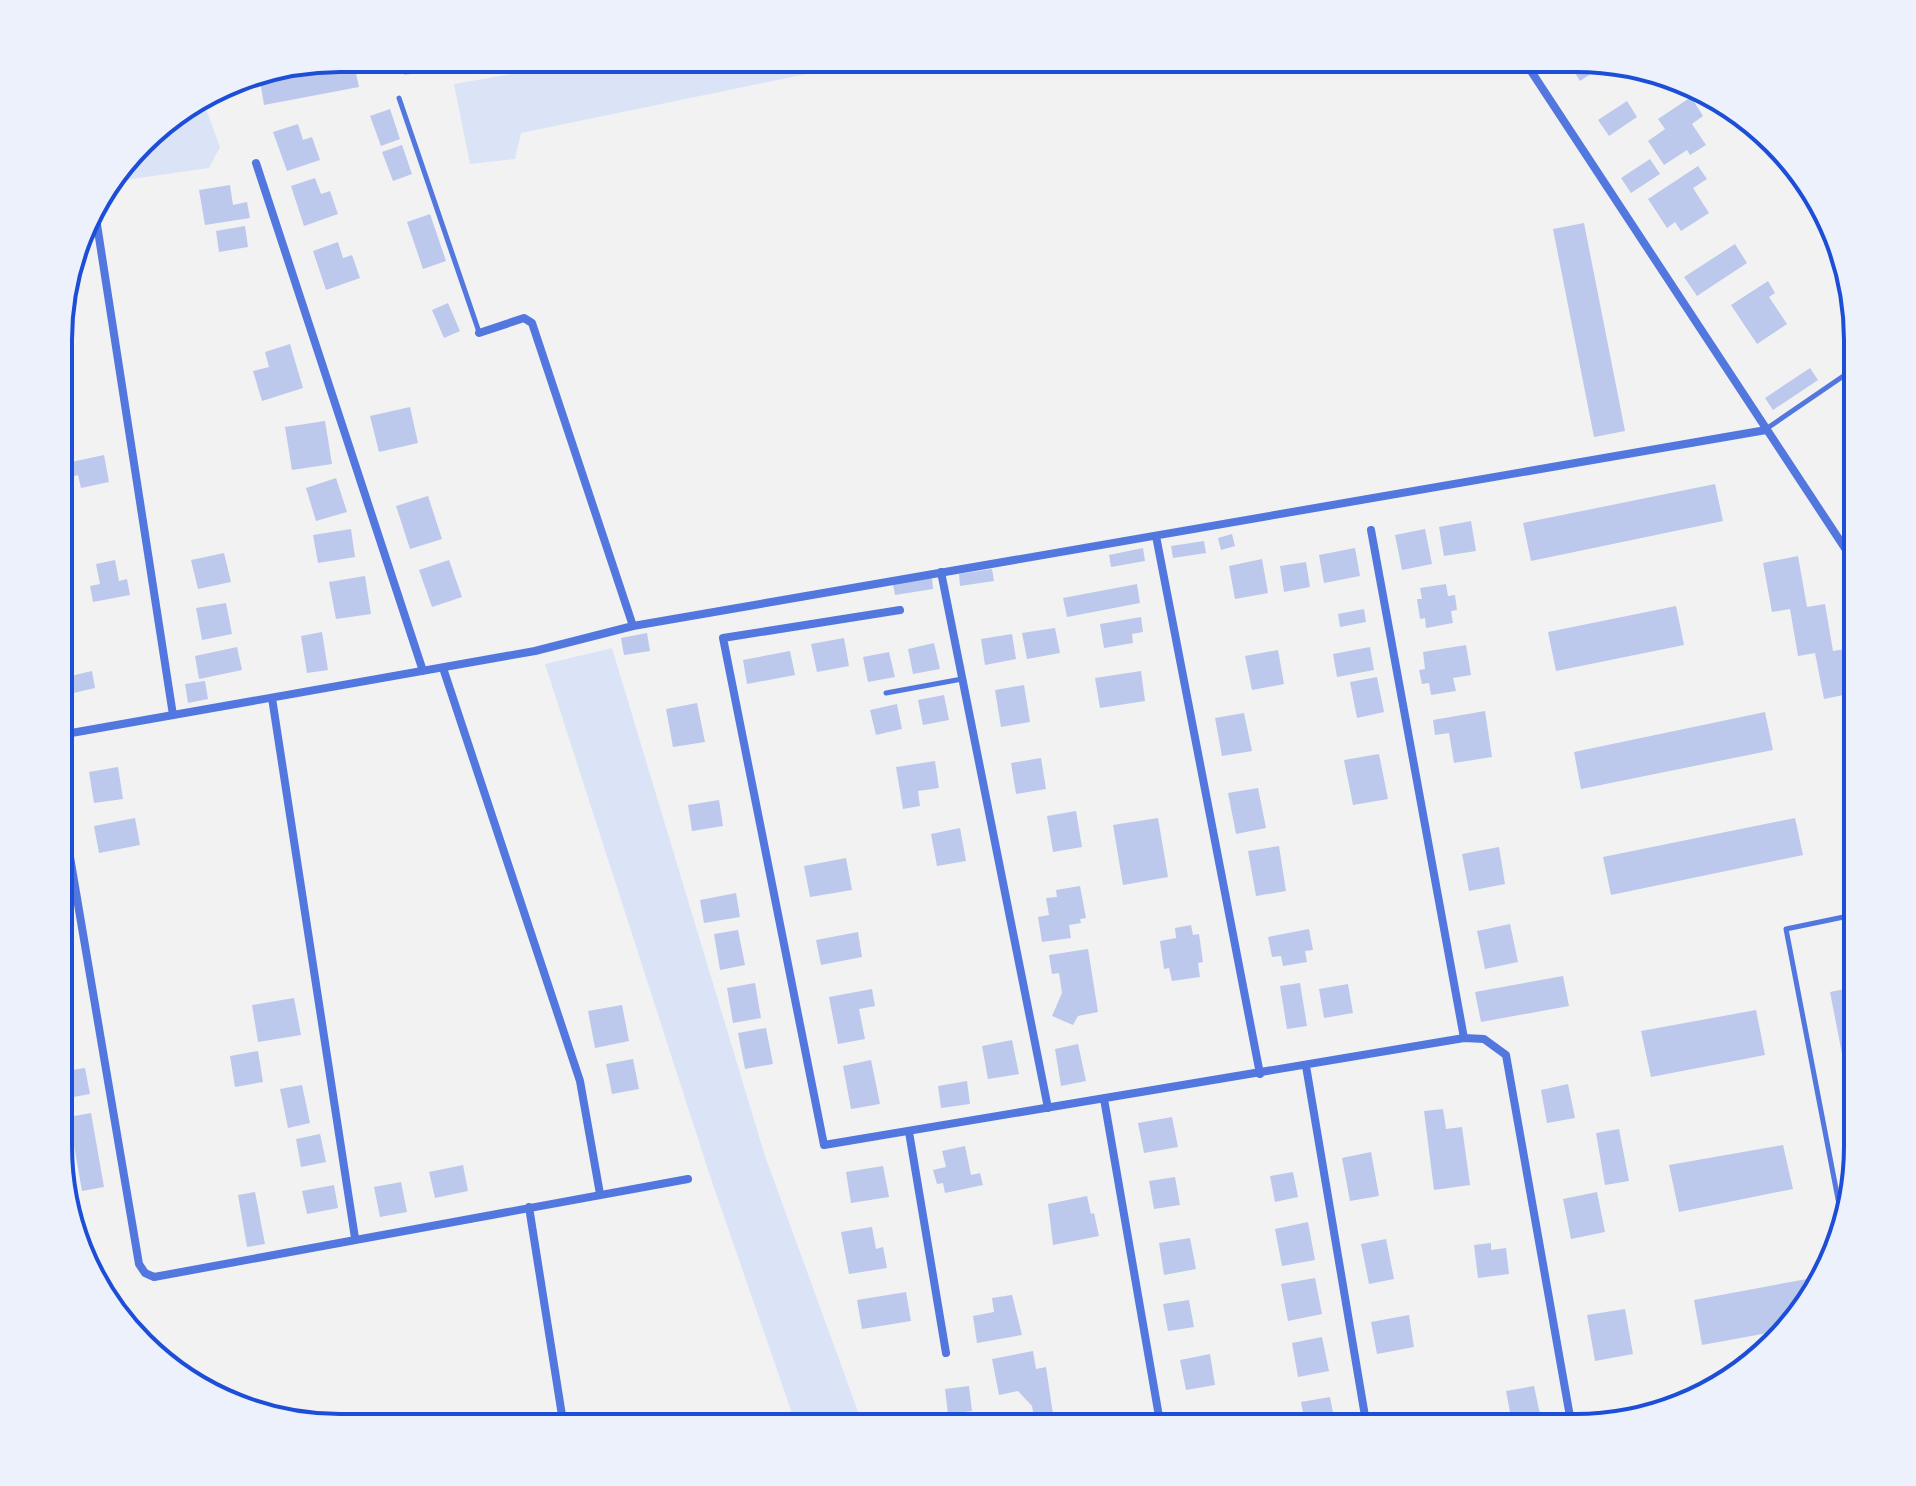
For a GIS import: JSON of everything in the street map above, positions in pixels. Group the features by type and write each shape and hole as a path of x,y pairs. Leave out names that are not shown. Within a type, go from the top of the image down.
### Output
{"street":[{"path":"1532,73 1844,547"},
{"path":"256,163 423,671"},
{"path":"97,227 173,715"},
{"path":"479,333 524,318 532,323 633,626"},
{"path":"72,733 535,651 633,626 1766,430"},
{"path":"1371,530 1464,1038"},
{"path":"1156,536 1260,1074"},
{"path":"941,572 1048,1108"},
{"path":"900,610 723,638 824,1145 1464,1038 1484,1039 1506,1055 1570,1414"},
{"path":"443,668 580,1081 600,1194"},
{"path":"272,698 355,1238"},
{"path":"73,873 139,1264 145,1273 154,1277 688,1179"},
{"path":"1306,1066 1365,1414"},
{"path":"1104,1099 1159,1414"},
{"path":"909,1132 946,1353"},
{"path":"529,1207 562,1413"}],"lane":[{"path":"399,98 479,333"},
{"path":"1766,430 1844,376"},
{"path":"886,693 962,679"},
{"path":"1838,1201 1786,929 1843,917"}],"shaded area":[{"path":"517,73 811,73 521,133 515,159 470,164 454,84"},
{"path":"206,108 220,147 209,168 125,180 163,139"},
{"path":"612,648 765,1156 859,1413 792,1413 710,1176 545,664"}],"building":[{"path":"356,73 359,87 264,105 261,84 288,77"},
{"path":"1575,73 1592,73 1580,81"},
{"path":"1690,98 1692,99 1703,116 1692,124 1706,145 1690,155 1687,150 1664,165 1648,141 1665,129 1658,119"},
{"path":"1627,101 1637,117 1609,136 1598,120"},
{"path":"390,109 400,139 381,146 370,116"},
{"path":"298,124 303,140 312,137 320,160 287,171 273,132"},
{"path":"402,145 412,174 393,181 382,152"},
{"path":"1650,159 1660,174 1631,193 1621,178"},
{"path":"1698,166 1707,179 1693,188 1709,213 1681,231 1675,222 1667,228 1648,199"},
{"path":"315,178 321,194 330,191 338,214 304,226 291,186"},
{"path":"230,185 233,205 247,202 250,218 205,225 199,190"},
{"path":"430,214 446,261 423,269 407,222"},
{"path":"1584,223 1625,431 1594,437 1553,229"},
{"path":"245,226 248,247 219,252 216,231"},
{"path":"338,242 343,258 352,255 360,278 326,290 313,251"},
{"path":"1735,244 1747,263 1697,296 1684,277"},
{"path":"1768,281 1775,293 1769,297 1787,324 1757,344 1731,305"},
{"path":"448,303 460,331 444,338 432,310"},
{"path":"290,344 303,388 262,401 253,371 269,367 265,352"},
{"path":"1810,368 1818,380 1773,410 1765,398"},
{"path":"410,407 418,443 379,452 370,416"},
{"path":"325,421 332,464 292,470 285,427"},
{"path":"104,455 109,482 81,488 78,475 74,476 72,462"},
{"path":"336,478 347,512 316,521 306,488"},
{"path":"1715,484 1723,521 1531,561 1523,523"},
{"path":"428,496 442,539 410,549 396,506"},
{"path":"1471,521 1476,551 1444,556 1439,527"},
{"path":"351,529 355,557 318,563 313,535"},
{"path":"1425,529 1432,564 1402,570 1395,535"},
{"path":"1232,534 1235,546 1221,550 1218,538"},
{"path":"1204,541 1206,553 1173,558 1171,546"},
{"path":"1143,548 1145,561 1111,567 1109,555"},
{"path":"1355,548 1360,576 1324,583 1319,555"},
{"path":"224,553 231,582 198,589 191,560"},
{"path":"1798,556 1807,607 1825,604 1833,651 1844,649 1844,695 1824,699 1815,653 1798,656 1790,609 1772,612 1763,563"},
{"path":"1262,559 1268,593 1235,599 1229,566"},
{"path":"115,560 119,581 127,579 130,595 93,602 90,586 100,584 96,564"},
{"path":"449,560 462,597 432,607 419,570"},
{"path":"1306,562 1310,587 1284,592 1280,566"},
{"path":"992,569 994,581 960,586 959,574"},
{"path":"365,576 371,614 336,619 329,582"},
{"path":"932,578 933,589 895,595 893,584"},
{"path":"1137,584 1140,603 1067,617 1063,598"},
{"path":"1446,584 1448,596 1455,595 1457,610 1451,611 1453,623 1426,628 1425,618 1420,619 1417,599 1422,599 1420,588"},
{"path":"226,603 232,634 202,640 196,608"},
{"path":"1676,606 1684,645 1556,671 1548,632"},
{"path":"1364,609 1366,622 1340,627 1338,614"},
{"path":"1141,617 1143,632 1132,634 1133,643 1104,648 1100,624"},
{"path":"1055,628 1060,653 1027,659 1022,633"},
{"path":"322,632 328,670 307,673 301,636"},
{"path":"647,633 650,651 624,655 621,638"},
{"path":"1012,634 1016,659 985,665 981,639"},
{"path":"844,638 849,666 817,672 811,644"},
{"path":"934,643 940,669 913,674 908,649"},
{"path":"1466,645 1471,675 1453,678 1456,691 1431,695 1429,683 1422,684 1419,670 1425,669 1423,652"},
{"path":"237,647 242,670 199,679 195,656"},
{"path":"1370,647 1374,670 1337,677 1333,654"},
{"path":"1278,650 1284,684 1252,690 1245,656"},
{"path":"790,651 795,675 747,684 743,660"},
{"path":"889,652 895,677 868,682 863,657"},
{"path":"92,671 95,688 72,693 72,676"},
{"path":"1141,671 1145,701 1100,708 1095,678"},
{"path":"1377,677 1384,712 1357,718 1350,682"},
{"path":"205,681 208,699 188,703 185,684"},
{"path":"1024,685 1030,722 1001,727 995,690"},
{"path":"944,695 949,720 923,725 918,700"},
{"path":"697,703 705,742 673,747 666,709"},
{"path":"897,704 902,729 876,735 870,710"},
{"path":"1485,711 1492,757 1454,763 1449,733 1435,735 1433,720"},
{"path":"1765,712 1773,750 1581,789 1574,752"},
{"path":"1244,713 1252,751 1222,756 1215,718"},
{"path":"1379,754 1388,799 1353,805 1344,760"},
{"path":"1041,758 1046,789 1016,794 1011,763"},
{"path":"935,761 939,788 918,791 920,806 903,809 896,767"},
{"path":"118,767 123,799 94,803 89,772"},
{"path":"1258,788 1266,828 1236,834 1228,793"},
{"path":"719,800 723,826 692,831 688,805"},
{"path":"1076,811 1082,847 1053,852 1047,816"},
{"path":"135,818 140,845 99,853 94,826"},
{"path":"1158,818 1168,877 1123,885 1113,825"},
{"path":"1795,818 1803,855 1611,895 1603,857"},
{"path":"960,828 966,861 937,866 931,834"},
{"path":"1279,846 1286,891 1256,896 1248,851"},
{"path":"1499,847 1505,884 1469,891 1462,854"},
{"path":"846,858 852,890 810,897 804,866"},
{"path":"1080,886 1086,918 1080,919 1081,923 1069,925 1071,938 1042,942 1038,917 1049,915 1046,898 1057,897 1056,890"},
{"path":"736,893 740,917 704,923 700,900"},
{"path":"1510,924 1518,962 1485,969 1477,931"},
{"path":"1191,925 1193,935 1199,934 1203,962 1198,963 1200,977 1172,981 1169,968 1164,969 1160,941 1176,938 1175,928"},
{"path":"1309,929 1313,950 1305,951 1307,962 1283,966 1281,956 1272,957 1268,937"},
{"path":"738,930 745,965 720,970 714,934"},
{"path":"858,932 862,957 821,965 816,940"},
{"path":"1088,949 1098,1012 1078,1016 1073,1025 1052,1016 1062,993 1059,973 1052,974 1049,955"},
{"path":"1563,976 1569,1006 1481,1022 1475,992"},
{"path":"755,983 761,1018 733,1023 727,988"},
{"path":"1300,983 1307,1026 1287,1029 1280,986"},
{"path":"1348,984 1353,1013 1324,1018 1319,989"},
{"path":"872,989 875,1006 859,1009 865,1039 838,1044 829,997"},
{"path":"1843,989 1843,1060 1830,992"},
{"path":"294,998 301,1035 258,1042 252,1005"},
{"path":"622,1005 629,1041 595,1048 588,1011"},
{"path":"1756,1010 1765,1055 1651,1077 1641,1031"},
{"path":"766,1028 773,1064 745,1069 738,1033"},
{"path":"1012,1040 1019,1074 988,1079 982,1046"},
{"path":"1078,1044 1086,1081 1061,1086 1055,1049"},
{"path":"258,1051 263,1082 235,1087 230,1056"},
{"path":"633,1059 639,1089 612,1094 606,1064"},
{"path":"871,1060 880,1104 851,1109 843,1066"},
{"path":"85,1068 90,1094 73,1097 73,1070"},
{"path":"967,1081 970,1104 941,1108 938,1086"},
{"path":"1568,1084 1575,1118 1547,1123 1541,1090"},
{"path":"302,1085 310,1123 288,1128 280,1089"},
{"path":"1443,1109 1446,1129 1462,1127 1470,1185 1434,1190 1424,1111"},
{"path":"91,1113 104,1187 82,1191 73,1140 73,1116"},
{"path":"1172,1117 1178,1147 1144,1153 1138,1123"},
{"path":"1619,1129 1629,1181 1605,1185 1596,1133"},
{"path":"320,1134 326,1162 301,1167 296,1139"},
{"path":"1783,1145 1793,1189 1679,1212 1669,1165"},
{"path":"965,1146 971,1175 980,1173 983,1185 945,1193 943,1183 937,1184 933,1170 946,1167 942,1151"},
{"path":"1371,1152 1379,1196 1350,1201 1342,1158"},
{"path":"463,1165 468,1191 435,1198 429,1172"},
{"path":"883,1166 889,1197 851,1203 846,1172"},
{"path":"1293,1172 1298,1197 1275,1202 1270,1176"},
{"path":"1175,1177 1180,1205 1154,1209 1149,1181"},
{"path":"401,1182 407,1212 380,1217 374,1187"},
{"path":"334,1185 338,1208 307,1214 302,1191"},
{"path":"255,1192 265,1244 247,1247 238,1195"},
{"path":"1597,1192 1605,1232 1571,1239 1563,1199"},
{"path":"1087,1196 1099,1236 1053,1245 1048,1204"},
{"path":"1308,1222 1315,1260 1282,1266 1275,1229"},
{"path":"872,1227 876,1249 883,1247 887,1268 849,1274 841,1232"},
{"path":"1190,1238 1196,1269 1164,1275 1159,1243"},
{"path":"1386,1239 1394,1279 1369,1284 1361,1244"},
{"path":"1491,1243 1491,1250 1506,1248 1509,1274 1478,1278 1474,1245"},
{"path":"1315,1278 1322,1314 1288,1321 1281,1284"},
{"path":"1809,1279 1789,1309 1767,1333 1702,1345 1694,1300"},
{"path":"906,1292 911,1321 862,1329 857,1300"},
{"path":"1012,1295 1022,1335 977,1343 973,1316 994,1312 992,1298"},
{"path":"1189,1300 1194,1327 1168,1331 1163,1304"},
{"path":"1625,1309 1633,1354 1595,1361 1587,1315"},
{"path":"1409,1315 1414,1347 1377,1354 1371,1322"},
{"path":"1322,1337 1329,1371 1298,1377 1292,1343"},
{"path":"1033,1351 1036,1369 1046,1367 1053,1414 1033,1414 1032,1406 1018,1391 999,1395 992,1359"},
{"path":"1210,1354 1215,1385 1186,1390 1180,1360"},
{"path":"969,1386 972,1411 948,1413 945,1389"},
{"path":"1534,1386 1540,1414 1510,1414 1506,1391"},
{"path":"1330,1397 1333,1414 1303,1414 1301,1402"}]}
